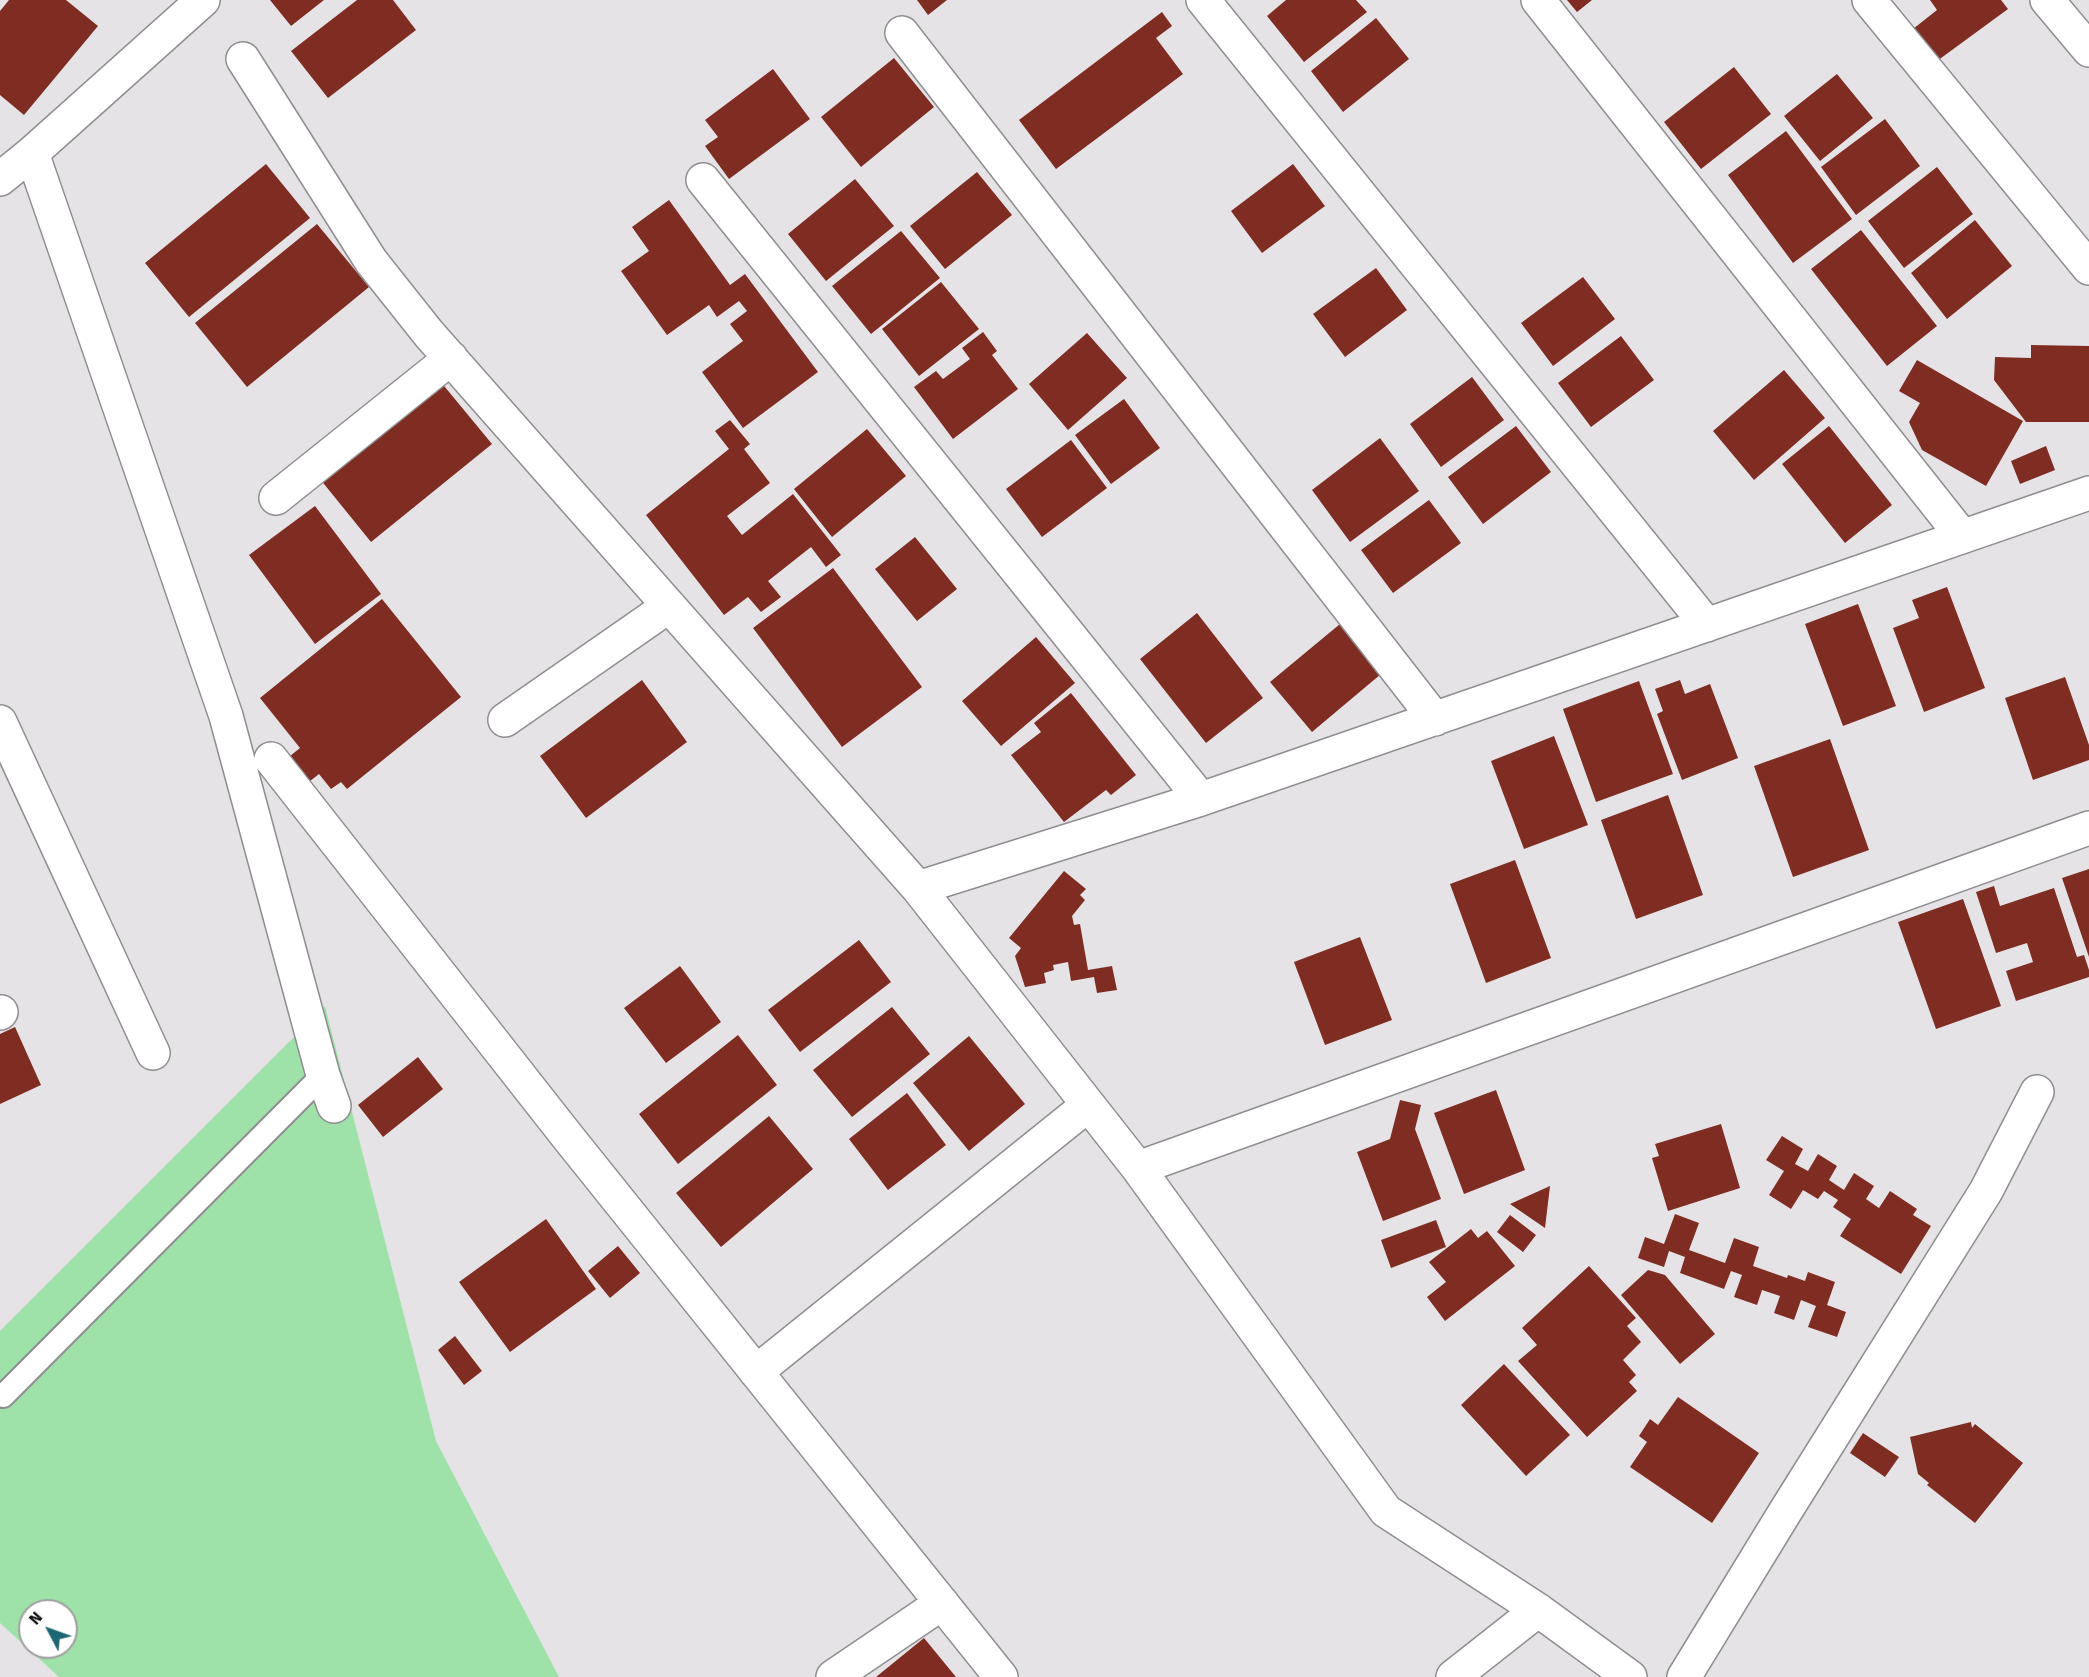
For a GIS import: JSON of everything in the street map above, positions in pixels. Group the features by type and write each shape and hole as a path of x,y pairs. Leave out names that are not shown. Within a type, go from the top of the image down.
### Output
{"street":[{"path":"0,178 32,153 203,0"},
{"path":"1203,0 1707,625"},
{"path":"1538,0 1962,537"},
{"path":"1869,0 2089,268"},
{"path":"2047,0 2089,50"},
{"path":"902,33 1435,719"},
{"path":"243,58 371,261 451,358 918,888 1138,1168 1386,1511 1538,1610 1630,1677"},
{"path":"32,153 226,716 323,1075 334,1106"},
{"path":"703,180 1201,799"},
{"path":"276,498 451,358"},
{"path":"918,888 1201,799 2089,493"},
{"path":"505,720 669,606"},
{"path":"0,723 153,1053"},
{"path":"271,759 574,1145 1001,1677"},
{"path":"1138,1168 2089,828"},
{"path":"1684,1677 1981,1199 2037,1092"},
{"path":"756,1372 1088,1105"},
{"path":"833,1677 942,1603"},
{"path":"1453,1677 1538,1610"}],"lane":[{"path":"3,1396 323,1075"}],"green space":[{"path":"325,1006 436,1441 559,1677 59,1677 39,1659 78,1659 78,1599 18,1599 18,1639 0,1623 0,1331"}],"building":[{"path":"9,0 66,0 98,26 24,115 0,95 0,11"},
{"path":"270,0 324,0 291,26"},
{"path":"357,0 393,0 416,30 328,98 291,51"},
{"path":"917,0 947,0 928,15"},
{"path":"1286,0 1356,0 1367,12 1304,62 1267,16"},
{"path":"1567,0 1592,0 1577,12"},
{"path":"1930,0 2001,0 2008,9 1937,61 1913,29 1937,10"},
{"path":"1162,12 1172,26 1156,38 1183,74 1056,169 1019,120"},
{"path":"1376,18 1409,59 1343,112 1311,71"},
{"path":"894,58 934,107 861,167 821,117"},
{"path":"1734,67 1771,114 1701,169 1664,122"},
{"path":"773,69 810,119 729,179 705,146 718,137 705,120"},
{"path":"1837,74 1873,118 1820,161 1784,116"},
{"path":"1885,119 1920,166 1856,215 1821,167"},
{"path":"1786,131 1852,219 1793,263 1728,175"},
{"path":"266,164 310,218 189,317 145,263"},
{"path":"1293,164 1325,206 1262,253 1231,211"},
{"path":"1937,167 1973,214 1904,268 1868,221"},
{"path":"977,172 1012,215 945,269 910,226"},
{"path":"855,179 894,226 826,281 788,234"},
{"path":"669,200 730,285 745,274 818,372 743,428 702,372 743,341 730,324 747,311 739,301 717,317 709,305 667,335 621,271 649,251 632,227"},
{"path":"1975,220 2012,266 1947,319 1911,273"},
{"path":"317,224 369,287 247,387 195,323"},
{"path":"1861,230 1937,326 1887,366 1811,269"},
{"path":"901,231 940,278 871,334 832,286"},
{"path":"1376,268 1407,310 1345,357 1313,314"},
{"path":"1583,277 1615,319 1553,366 1521,323"},
{"path":"941,282 979,329 919,376 882,329"},
{"path":"983,332 997,351 992,355 1018,389 953,439 914,387 936,371 943,379 970,359 962,348"},
{"path":"1087,333 1127,378 1068,430 1029,384"},
{"path":"1621,336 1654,380 1591,427 1558,383"},
{"path":"2031,345 2089,346 2089,422 2026,422 1994,380 1995,357 2031,358"},
{"path":"1917,360 2023,421 1986,486 1922,450 1909,422 1920,403 1899,391"},
{"path":"1784,370 1825,418 1754,480 1713,431"},
{"path":"1472,377 1504,420 1441,467 1410,424"},
{"path":"440,381 492,444 371,542 320,479"},
{"path":"1124,399 1160,448 1111,484 1075,435"},
{"path":"730,420 750,444 744,449 770,483 727,516 742,535 793,494 841,555 826,567 811,547 768,581 781,597 761,612 748,597 724,615 646,515 729,449 715,431"},
{"path":"1516,426 1551,472 1483,524 1448,477"},
{"path":"1829,426 1892,505 1845,543 1782,464"},
{"path":"867,429 906,476 832,537 794,489"},
{"path":"1380,438 1419,491 1350,542 1312,490"},
{"path":"1071,440 1107,488 1042,537 1006,489"},
{"path":"2046,446 2055,470 2020,484 2011,461"},
{"path":"1429,500 1461,543 1393,593 1361,550"},
{"path":"315,506 381,594 315,644 249,555"},
{"path":"915,537 957,589 917,621 875,569"},
{"path":"833,568 922,687 842,747 753,628"},
{"path":"1947,587 1985,688 1924,712 1893,628 1919,618 1912,600"},
{"path":"382,599 461,697 347,789 341,782 331,789 319,774 305,785 285,760 300,748 260,698"},
{"path":"1858,604 1896,706 1843,726 1805,624"},
{"path":"1197,613 1263,698 1206,743 1140,659"},
{"path":"1340,624 1381,674 1312,732 1270,682"},
{"path":"1036,637 1075,683 1001,746 962,701"},
{"path":"2065,677 2089,745 2089,760 2033,780 2005,698"},
{"path":"642,680 687,742 586,818 540,756"},
{"path":"1680,680 1685,694 1710,684 1738,758 1682,780 1657,714 1663,711 1655,689"},
{"path":"1639,681 1673,774 1596,802 1563,709"},
{"path":"1071,693 1136,775 1111,795 1106,790 1064,822 1011,755 1041,732 1034,723"},
{"path":"1554,736 1588,825 1524,849 1491,761"},
{"path":"1830,739 1869,850 1793,877 1754,766"},
{"path":"1668,795 1703,895 1636,919 1601,820"},
{"path":"1515,860 1551,958 1486,983 1450,884"},
{"path":"2089,869 2089,957 2062,878"},
{"path":"1064,871 1086,889 1080,895 1085,900 1072,916 1074,925 1080,924 1088,970 1112,966 1117,990 1097,993 1094,977 1071,981 1068,962 1053,965 1054,970 1044,973 1046,983 1025,987 1015,956 1021,948 1009,938"},
{"path":"1994,886 2000,906 2054,888 2077,957 2084,955 2089,977 2016,1001 2006,971 2033,962 2027,943 1996,953 1976,892"},
{"path":"1963,899 2001,1006 1936,1029 1898,922"},
{"path":"1360,937 1392,1020 1325,1045 1294,962"},
{"path":"859,940 891,982 800,1052 768,1010"},
{"path":"680,966 721,1022 666,1063 624,1008"},
{"path":"892,1007 930,1054 852,1117 813,1070"},
{"path":"15,1027 41,1085 0,1104 0,1034"},
{"path":"738,1035 777,1085 678,1164 639,1114"},
{"path":"969,1036 1025,1104 969,1151 913,1083"},
{"path":"418,1057 443,1089 383,1137 358,1105"},
{"path":"1496,1090 1525,1170 1464,1194 1434,1113"},
{"path":"907,1093 946,1145 888,1190 849,1139"},
{"path":"1400,1100 1421,1105 1415,1129 1441,1199 1383,1221 1357,1152 1390,1139"},
{"path":"769,1116 813,1169 721,1247 676,1193"},
{"path":"1721,1124 1740,1188 1668,1211 1652,1158 1659,1156 1655,1144"},
{"path":"1782,1136 1803,1149 1795,1164 1808,1171 1818,1154 1837,1166 1829,1180 1844,1190 1854,1173 1874,1186 1866,1199 1879,1208 1890,1191 1917,1209 1913,1215 1931,1226 1901,1274 1840,1236 1851,1219 1833,1207 1838,1200 1824,1191 1818,1199 1803,1190 1791,1209 1769,1195 1784,1171 1766,1160"},
{"path":"1550,1186 1545,1228 1510,1204"},
{"path":"1675,1214 1699,1223 1689,1250 1725,1263 1734,1238 1759,1247 1753,1266 1787,1278 1788,1275 1805,1281 1808,1272 1835,1282 1827,1305 1846,1312 1837,1337 1808,1327 1816,1306 1801,1300 1794,1320 1774,1313 1780,1296 1762,1290 1757,1305 1734,1297 1742,1275 1731,1271 1724,1289 1680,1273 1685,1257 1669,1251 1664,1267 1638,1258 1645,1237 1664,1244"},
{"path":"1510,1215 1536,1235 1523,1252 1497,1232"},
{"path":"546,1219 596,1289 510,1352 459,1282"},
{"path":"1436,1220 1446,1247 1391,1268 1381,1240"},
{"path":"1471,1229 1478,1238 1487,1231 1515,1266 1445,1321 1427,1297 1446,1282 1429,1262"},
{"path":"618,1246 640,1273 610,1298 588,1271"},
{"path":"1589,1266 1636,1318 1627,1326 1641,1342 1623,1360 1636,1375 1629,1382 1637,1391 1587,1437 1518,1361 1537,1345 1522,1328"},
{"path":"1648,1270 1665,1275 1715,1334 1680,1364 1621,1295"},
{"path":"455,1336 482,1371 464,1385 438,1350"},
{"path":"1504,1364 1570,1435 1526,1476 1461,1405"},
{"path":"1678,1397 1759,1453 1712,1523 1630,1467 1647,1442 1639,1436 1650,1419 1658,1425"},
{"path":"1971,1422 1972,1428 1975,1424 2023,1463 1975,1523 1927,1485 1929,1483 1918,1474 1910,1437"},
{"path":"1863,1433 1899,1457 1885,1477 1850,1453"},
{"path":"924,1638 956,1677 876,1677"}]}
